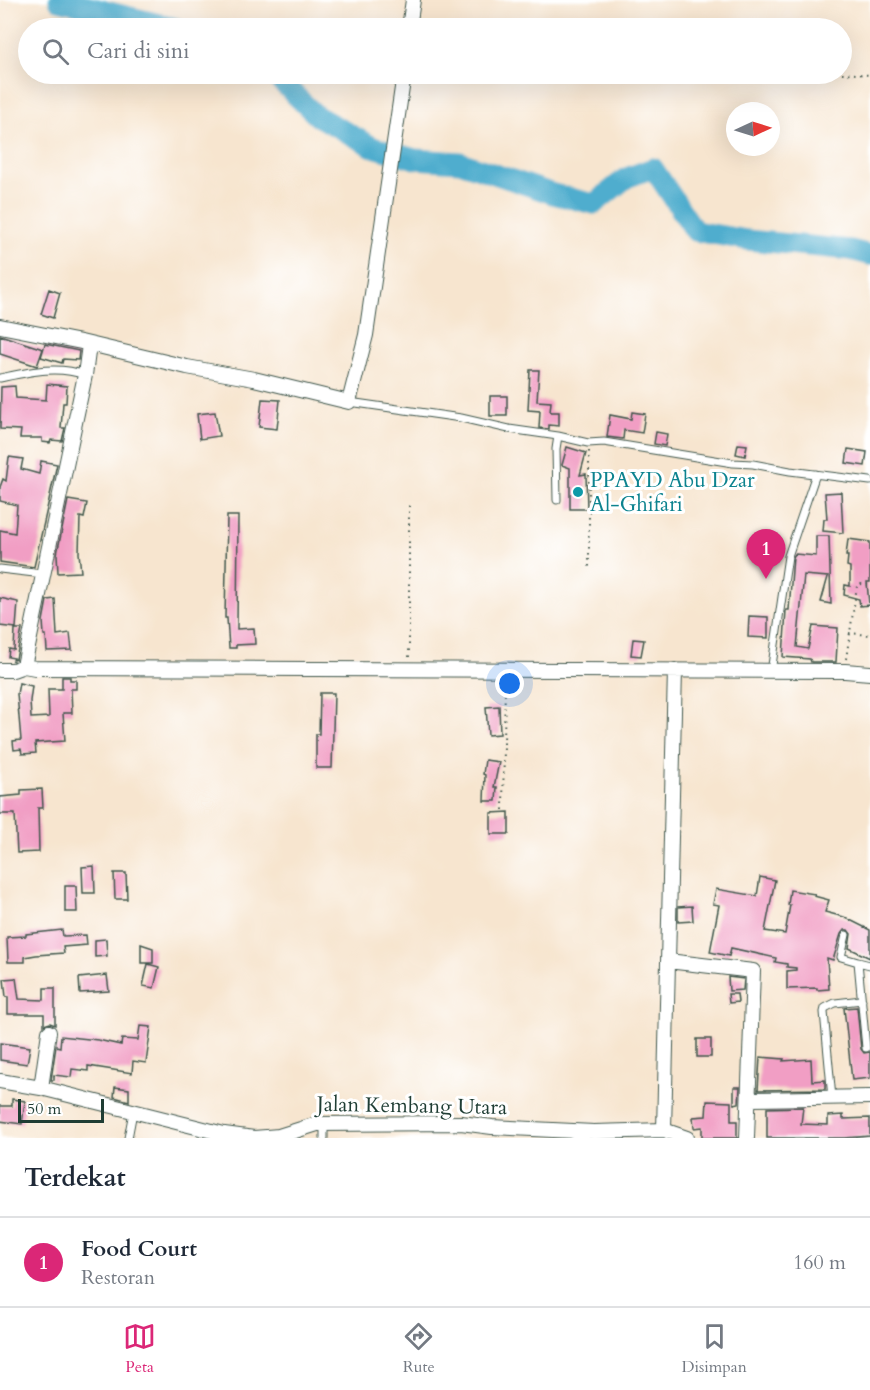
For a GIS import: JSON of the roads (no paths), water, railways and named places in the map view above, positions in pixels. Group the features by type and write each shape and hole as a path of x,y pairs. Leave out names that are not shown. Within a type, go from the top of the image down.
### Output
{"street":[{"path":"410,18 412,0"},
{"path":"0,326 197,369 254,379 349,402 366,335 403,84"},
{"path":"24,666 85,375 89,345"},
{"path":"0,670 14,670 24,666 35,668 505,668 870,673"},
{"path":"657,1133 669,961 675,670"},
{"path":"669,961 753,971 747,1138"},
{"path":"40,1088 50,1032"},
{"name":"Jalan Kembang Utara","path":"0,1081 40,1088 224,1134 254,1138 279,1136 304,1126 324,1131 461,1123 492,1133 657,1133 687,1138"},
{"path":"749,1099 870,1097"}],"lane":[{"path":"0,378 45,370 69,370 85,375"},
{"path":"349,402 461,418 588,443 604,442 664,453 870,481"},
{"path":"557,500 558,436"},
{"path":"771,672 789,556 816,474"},
{"path":"0,569 43,574"},
{"path":"846,935 841,957 870,965"},
{"path":"858,962 866,1048"},
{"path":"832,1098 825,1008 835,1003 862,1000"},
{"path":"128,1138 133,1112"}],"waterway":[{"path":"59,0 134,18"},
{"path":"283,84 317,116 373,147 415,159 460,162 553,194 594,204 626,178 653,168 695,231 747,240 851,250 870,255"}],"place":[{"name":"PPAYD Abu Dzar Al-Ghifari","path":"578,492"},
{"name":"Food Court","path":"766,579"}]}
